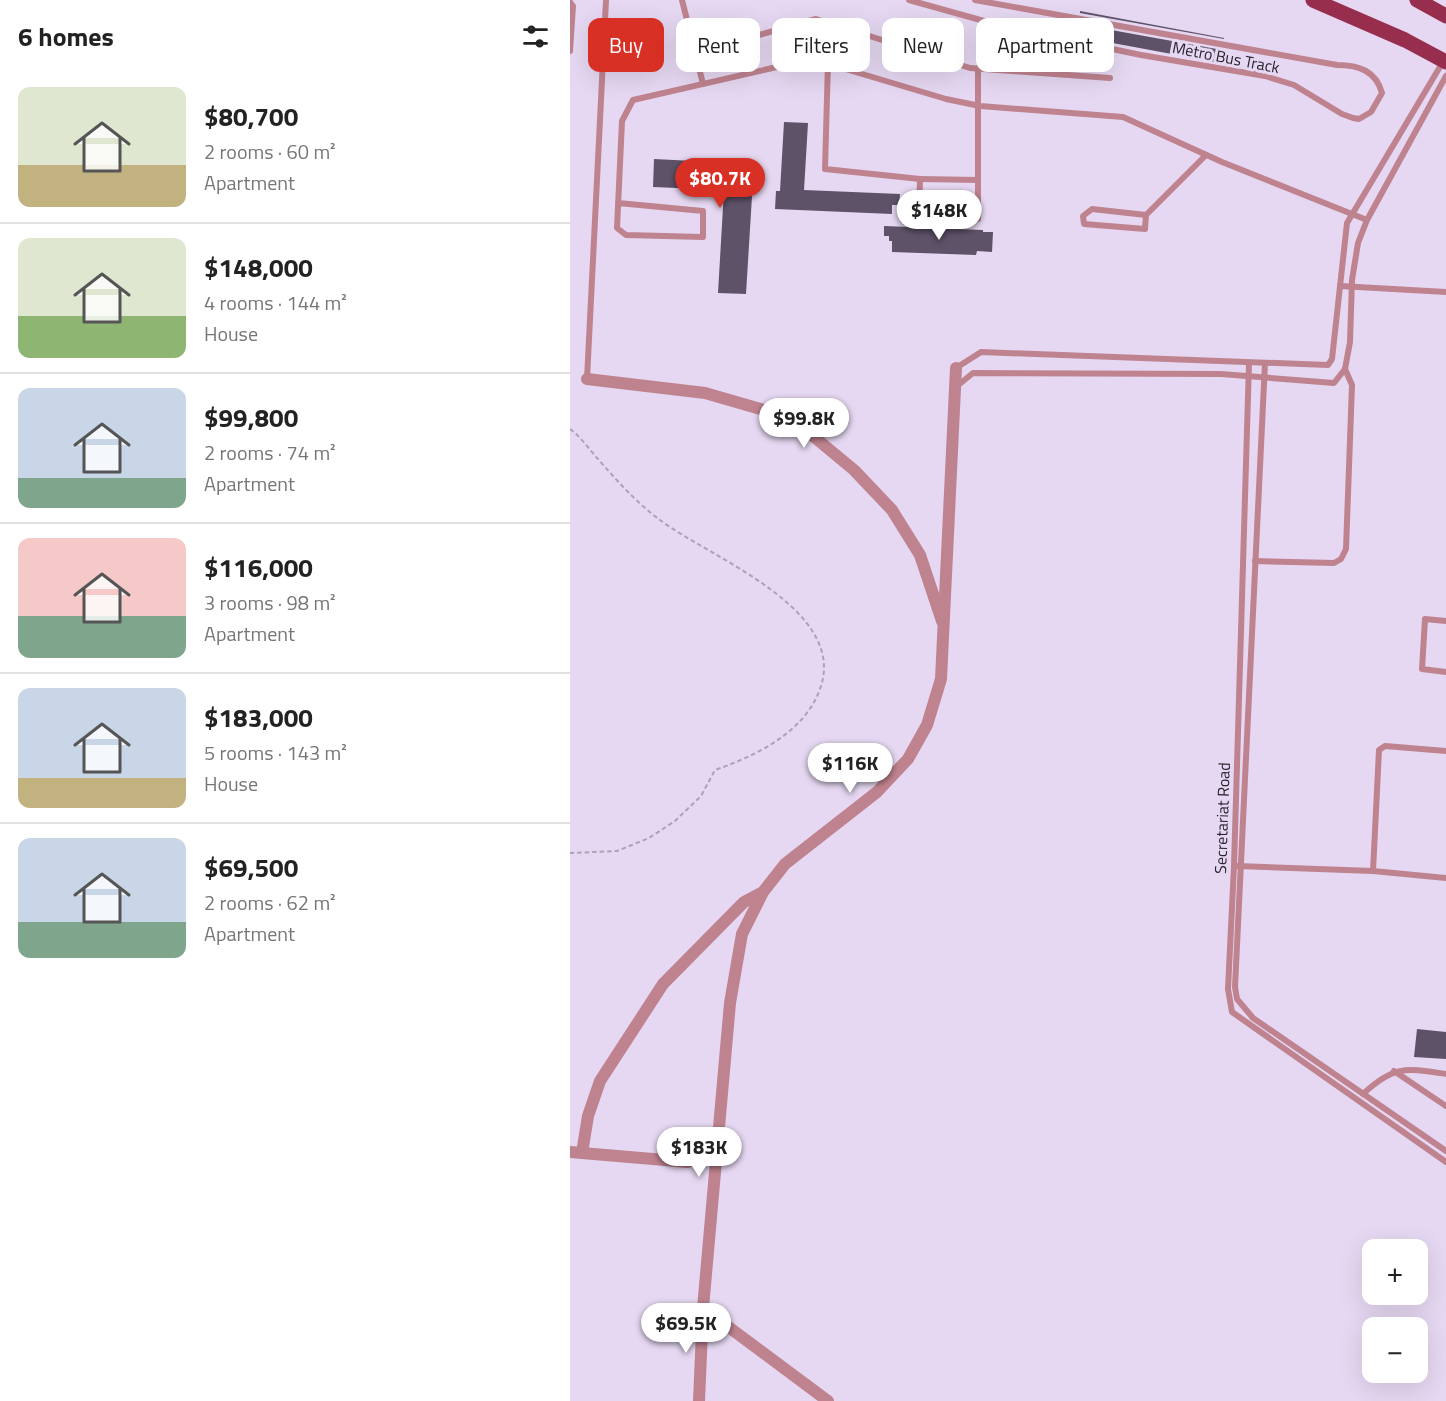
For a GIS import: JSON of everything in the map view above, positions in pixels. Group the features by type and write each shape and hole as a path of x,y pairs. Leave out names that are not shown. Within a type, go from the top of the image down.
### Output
{"main road":[{"path":"1313,0 1405,40 1445,64"},
{"path":"1417,0 1446,16"}],"street":[{"path":"699,1401 703,1308 730,1003 742,934 763,892 785,864 877,792 908,759 927,725 941,679 956,368"},
{"path":"587,379 705,393 764,410 813,436 854,470 892,510 920,555 945,628"},
{"path":"688,1162 576,1153 600,1081 663,984 744,902 763,892"},
{"path":"703,1308 828,1401"}],"lane":[{"path":"587,379 606,0"},
{"path":"682,0 703,84"},
{"name":"Metro Bus Track","path":"909,0 1002,26 1141,55 1265,76 1294,85 1353,118 1359,118 1371,112 1382,93 1377,78 1364,68 975,0"},
{"path":"570,2 573,6 570,51"},
{"path":"751,73 745,47 748,38 816,19 976,67"},
{"path":"956,368 981,352 1328,365 1332,359 1347,224 1445,64"},
{"path":"1255,561 1334,563 1341,559 1346,549 1352,385 1346,369 1350,342 1352,285 1358,243 1366,220 1445,64"},
{"path":"618,203 703,211 703,237 626,235 617,228 618,203 622,121 633,100 772,68"},
{"path":"828,72 825,169 920,179 978,180"},
{"path":"860,72 946,99 980,106 1123,117 1206,155 1366,220"},
{"path":"920,179 919,214 978,219 980,106 978,72"},
{"path":"1031,72 1110,78"},
{"path":"1146,214 1092,209 1083,216 1084,224 1145,229 1146,214 1206,155"},
{"path":"1340,286 1446,292"},
{"name":"Secretariat Road","path":"1249,363 1235,987 1237,999 1253,1018 1446,1151"},
{"name":"Secretariat Road","path":"1265,363 1238,866 1228,989 1232,1012 1446,1162"},
{"path":"954,390 974,373 1264,376 1334,383 1346,369"},
{"path":"1446,621 1425,619 1422,669 1446,672"},
{"path":"1373,871 1379,750 1385,746 1446,751"},
{"path":"1238,866 1373,871 1446,878"},
{"path":"1363,1094 1380,1078 1399,1069 1446,1074"},
{"path":"1394,1071 1446,1106"}],"path":[{"path":"570,429 631,495 661,521 796,609 818,638 823,659 821,687 810,712 786,735 734,763 715,770 701,796 675,821 649,838 617,850 570,853"}],"building":[{"path":"1080,11 1224,39 1114,18 1080,13"},
{"path":"1114,30 1222,50 1220,63 1114,43"},
{"path":"784,122 808,123 804,190 900,194 899,205 892,205 892,214 775,209 776,191 780,191"},
{"path":"654,159 754,164 746,294 718,293 724,190 653,187"},
{"path":"884,226 993,232 992,252 977,251 976,255 892,252 892,241 889,241 889,236 884,236"},
{"path":"1417,1029 1446,1032 1446,1059 1414,1057"}]}
